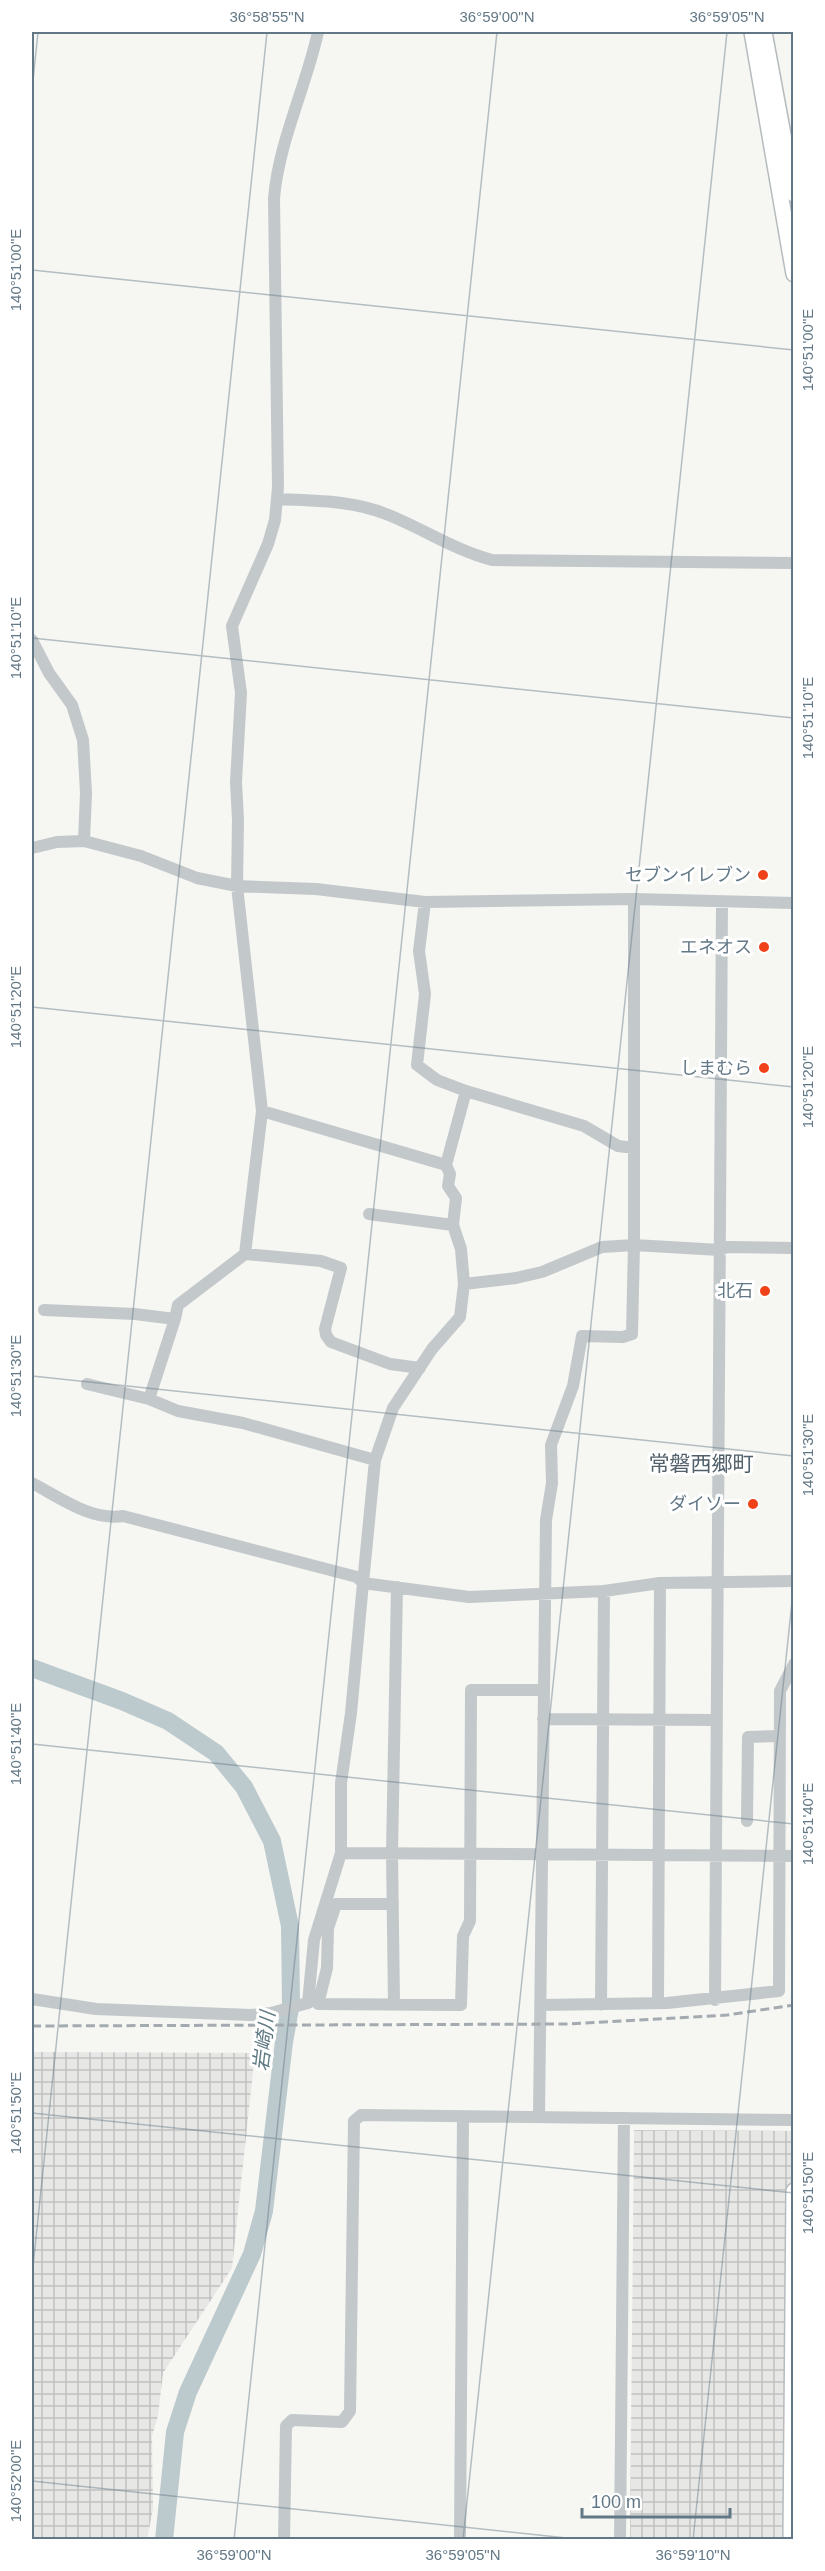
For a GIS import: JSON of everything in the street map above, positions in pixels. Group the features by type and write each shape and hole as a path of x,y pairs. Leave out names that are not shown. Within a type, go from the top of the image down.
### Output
{"main road":[{"path":"752,32 794,274"},
{"path":"764,32 794,194"},
{"path":"791,2540 794,2191"}],"street":[{"path":"245,1254 262,1111 237,886 236,782 241,693 232,626 268,544 275,520 277,499 274,198 276,174 311,63 318,32"},
{"path":"277,499 349,502 386,514 470,554 492,560 794,563"},
{"path":"32,640 48,673 72,705 83,740 86,793 84,841"},
{"path":"32,848 57,842 84,841 141,856 197,878 237,886 316,889 425,902 634,899 794,903"},
{"path":"539,2117 546,1520 552,1483 551,1445 573,1386 582,1336 627,1336 634,1148 634,899"},
{"path":"425,902 418,951 425,994 417,1065 437,1080 466,1091 584,1126 618,1146 634,1148"},
{"path":"715,2000 723,902"},
{"path":"32,1999 96,2009 251,2015 301,2007 308,2003 314,1940 341,1853 341,1783 351,1713 375,1460 393,1408 432,1349 460,1317 464,1284 461,1249 453,1225 456,1198 448,1186 450,1174 446,1165 466,1091"},
{"path":"262,1111 446,1165"},
{"path":"369,1214 453,1225"},
{"path":"464,1284 516,1278 542,1272 602,1247 720,1250 727,1247 794,1248"},
{"path":"149,1399 178,1305 245,1254 321,1261 341,1268 325,1329 331,1342 390,1364 420,1368"},
{"path":"44,1310 135,1314 175,1319"},
{"path":"87,1384 149,1399 178,1411 243,1423 375,1460"},
{"path":"32,1483 94,1515 111,1518 123,1516 357,1577 363,1583 469,1597 604,1591 660,1583 794,1581"},
{"path":"658,2002 660,1583"},
{"path":"394,2003 392,1853 397,1587"},
{"path":"602,2005 604,1591"},
{"path":"541,2005 715,2000 779,1990 780,1691 794,1664"},
{"path":"393,1904 336,1904 328,1928 327,1968 318,2004 461,2005 463,1936 470,1921 471,1690 543,1690"},
{"path":"543,1719 717,1720"},
{"path":"747,1821 748,1737 780,1737"},
{"path":"341,1853 794,1856"},
{"path":"284,2540 286,2426 292,2420 342,2422 350,2411 354,2121 361,2115 794,2120"},
{"path":"460,2540 463,2117"},
{"path":"620,2540 624,2118"}],"shaded area":[{"path":"32,2052 255,2053 232,2268 163,2373 158,2416 152,2436 153,2509 147,2539 32,2539"},
{"path":"634,2130 793,2131 793,2539 630,2540"}],"waterway":[{"name":"岩崎川","path":"32,1668 122,1701 168,1721 216,1753 244,1787 272,1841 290,1926 291,2003 284,2042 264,2211 252,2254 188,2392 175,2432 164,2540"}],"railway":[{"path":"32,2026 567,2024 727,2015 794,2005"}],"place":[{"name":"セブンイレブン","path":"763,875"},
{"name":"エネオス","path":"764,947"},
{"name":"しまむら","path":"764,1068"},
{"name":"北石","path":"765,1291"},
{"name":"ダイソー","path":"753,1504"}],"district":[{"name":"常磐西郷町","path":"701,1463"}]}
